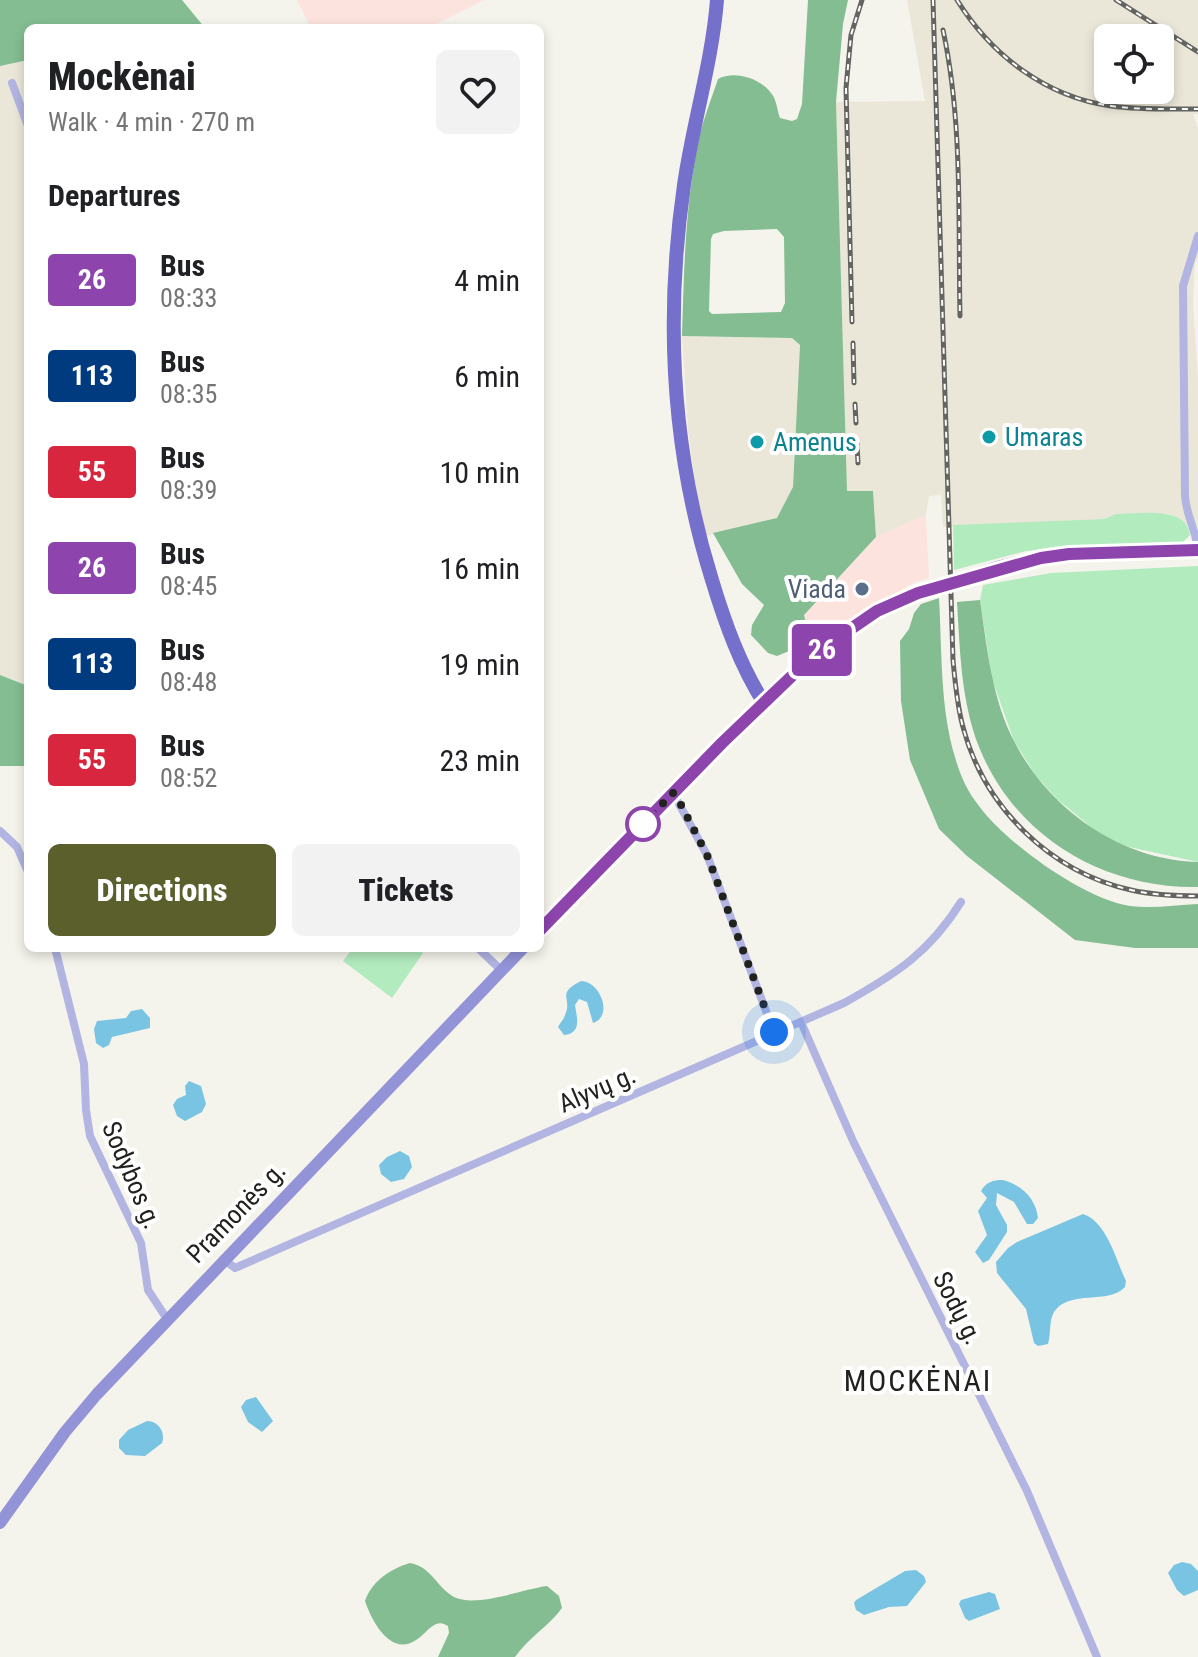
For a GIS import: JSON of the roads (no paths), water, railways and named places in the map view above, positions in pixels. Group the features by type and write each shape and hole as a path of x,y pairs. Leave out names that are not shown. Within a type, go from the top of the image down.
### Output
{"highway":[{"path":"717,0 713,44 689,151 679,226 674,313 677,407 687,481 704,554 738,654 764,703 809,660 852,627 877,611 918,593 1017,563 1069,554 1198,550"}],"main road":[{"path":"544,926 764,703"},
{"name":"Pramonės g.","path":"0,1523 65,1432 167,1319 519,952"}],"street":[{"path":"12,83 24,115"},
{"path":"1198,236 1183,286 1185,496 1186,509 1197,534 1198,550"},
{"path":"673,793 707,855 774,1032"},
{"path":"0,831 17,847 24,863"},
{"name":"Alyvų g.","path":"223,1259 235,1268 844,1003 904,965 929,945 961,902"},
{"name":"Sodybos g.","path":"56,952 84,1064 90,1136 141,1243 148,1290 167,1319"},
{"path":"482,952 501,970"},
{"name":"Sodų g.","path":"801,1022 853,1141 1027,1491 1097,1657"}],"water":[{"path":"581,981 599,992 603,1013 593,1023 587,1002 579,999 575,1005 576,1028 564,1035 558,1027 567,1009 567,993"},
{"path":"142,1009 150,1018 150,1028 112,1037 109,1045 103,1048 96,1043 94,1029 97,1021 126,1018 131,1011"},
{"path":"189,1081 201,1086 206,1104 202,1112 185,1121 177,1116 173,1105 186,1095 185,1086"},
{"path":"400,1151 409,1156 412,1167 404,1179 391,1182 381,1174 379,1165"},
{"path":"1003,1180 1027,1194 1038,1218 1033,1224 1027,1224 1014,1202 997,1193 996,1205 1007,1225 1007,1232 989,1260 983,1263 975,1252 987,1235 978,1211 987,1198 981,1191 990,1182"},
{"path":"1083,1214 1105,1233 1126,1281 1125,1287 1109,1295 1061,1305 1052,1315 1048,1344 1038,1346 1034,1343 1026,1309 997,1273 996,1262 1017,1242"},
{"path":"256,1397 273,1421 262,1432 248,1422 241,1407 246,1400"},
{"path":"147,1421 160,1428 162,1443 145,1456 126,1455 119,1448 119,1440 128,1430"},
{"path":"1182,1562 1191,1564 1198,1571 1198,1590 1184,1596 1168,1573 1174,1565"},
{"path":"916,1570 926,1582 907,1606 889,1607 864,1615 856,1610 856,1600 905,1571"},
{"path":"989,1592 995,1594 1000,1609 969,1621 965,1618 959,1604 961,1600"}],"railway":[{"path":"852,322 846,88 851,35 862,0"},
{"path":"933,0 953,660 963,727 987,784 1024,832 1048,852 1101,881 1131,890 1198,896"},
{"path":"957,0 986,38 1004,55 1022,70 1064,93 1111,106 1198,109"},
{"path":"1116,0 1198,52"},
{"path":"943,30 957,136 960,316"},
{"path":"853,343 854,383"},
{"path":"855,404 856,423"},
{"path":"857,444 858,463"}],"place":[{"name":"Umaras","path":"989,437"},
{"name":"Amenus","path":"757,442"},
{"name":"Viada","path":"862,589"}],"district":[{"name":"MOCKĖNAI","path":"918,1381"}]}
